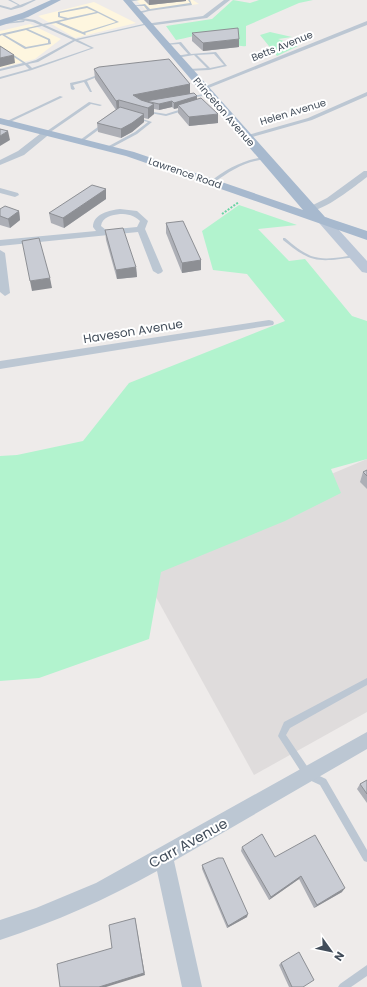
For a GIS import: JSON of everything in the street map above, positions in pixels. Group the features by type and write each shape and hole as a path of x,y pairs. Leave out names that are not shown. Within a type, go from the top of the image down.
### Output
{"main road":[{"path":"1,23 33,12 58,0"},
{"name":"Princeton Avenue","path":"133,4 208,96 309,208 324,221"},
{"name":"Lawrence Road","path":"3,122 108,148 212,182 247,197 367,236"},
{"path":"247,197 270,196 280,191 276,171"},
{"path":"324,221 367,269"}],"street":[{"path":"148,24 192,21 209,15 227,0"},
{"name":"Betts Avenue","path":"208,96 367,23"},
{"name":"Helen Avenue","path":"245,137 310,119 367,94"},
{"path":"0,163 33,145 48,132"},
{"path":"0,156 9,159"},
{"path":"309,208 330,200 367,173"},
{"path":"0,190 15,194"},
{"path":"104,233 97,227 96,223 103,216 115,212 137,214 144,222 141,229 158,271"},
{"path":"0,243 141,229"},
{"path":"0,253 5,293"},
{"name":"Haveson Avenue","path":"0,365 269,324"},
{"name":"Carr Avenue","path":"0,930 36,918 103,890 164,857 367,740"},
{"path":"164,857 192,987"}],"lane":[{"path":"9,0 21,6"},
{"path":"0,6 7,10 21,6 33,0"},
{"path":"133,4 149,10 191,4 189,0"},
{"path":"133,4 145,5 149,10"},
{"path":"67,19 59,16 59,13 87,7 118,22 82,33"},
{"path":"33,12 34,21"},
{"path":"1,35 98,12"},
{"path":"0,78 93,48 34,21 17,18"},
{"path":"1,23 34,21"},
{"path":"57,22 90,37"},
{"path":"0,70 43,59 74,40 148,24"},
{"path":"26,29 49,40 50,43"},
{"path":"1,35 28,49 50,43 64,45"},
{"path":"166,44 180,43 190,55"},
{"path":"0,47 31,69"},
{"path":"215,53 226,66 209,69 181,63 190,55 215,53"},
{"path":"195,54 209,69"},
{"path":"73,89 71,84 105,74"},
{"path":"85,81 91,91"},
{"path":"189,97 208,96"},
{"path":"3,122 61,97"},
{"path":"48,132 90,103 100,105"},
{"path":"142,109 147,112 166,115 192,106"},
{"path":"108,148 136,133 150,122 135,118"},
{"path":"81,141 109,121"},
{"path":"212,182 231,169 253,160 265,158"},
{"path":"284,238 304,255 310,258 322,260 355,256"},
{"path":"367,680 287,725 282,736 308,775 323,782 367,858"},
{"path":"343,987 367,970"}],"path":[{"path":"222,214 247,197"}],"shaded area":[{"path":"136,0 193,0 199,4 147,11"},
{"path":"94,2 136,23 75,38 38,16"},
{"path":"30,24 61,39 35,59 0,68 0,31"},
{"path":"367,459 367,712 254,775 134,557"}],"green space":[{"path":"233,0 250,3 259,0 313,0 299,3 246,26 246,46 234,44 214,35 200,35 176,40 166,26 212,19"},
{"path":"270,32 292,37 278,39 298,46 277,56 260,35"},
{"path":"239,205 297,225 258,229 289,261 305,259 352,316 367,321 367,459 331,469 341,493 285,521 161,572 149,639 39,678 0,681 0,456 17,455 83,441 129,383 285,321 247,274 213,270 202,231"}],"building":[{"path":"238,28 239,39 203,43 192,33"},
{"path":"0,46 14,55 0,58"},
{"path":"169,59 190,84 133,95 141,100 154,104 148,108 119,100 116,101 94,69 99,67"},
{"path":"194,93 197,96 174,103 172,101 159,104 146,101"},
{"path":"201,98 218,114 189,117 178,105"},
{"path":"120,107 144,114 121,129 97,123"},
{"path":"0,129 8,131 0,136"},
{"path":"92,185 106,189 63,218 49,213"},
{"path":"5,206 19,211 8,219 0,216 0,209"},
{"path":"183,221 201,260 182,263 166,223"},
{"path":"123,228 136,267 116,270 105,230"},
{"path":"39,238 50,278 30,281 22,241"},
{"path":"367,470 367,476 363,472"},
{"path":"367,780 367,794 360,784"},
{"path":"262,834 275,857 315,835 345,888 317,905 301,876 271,897 242,847"},
{"path":"218,858 223,858 248,914 228,926 202,865"},
{"path":"135,918 144,973 99,987 60,987 57,964 112,948 109,925"},
{"path":"299,952 314,980 303,987 292,987 281,963"}]}
